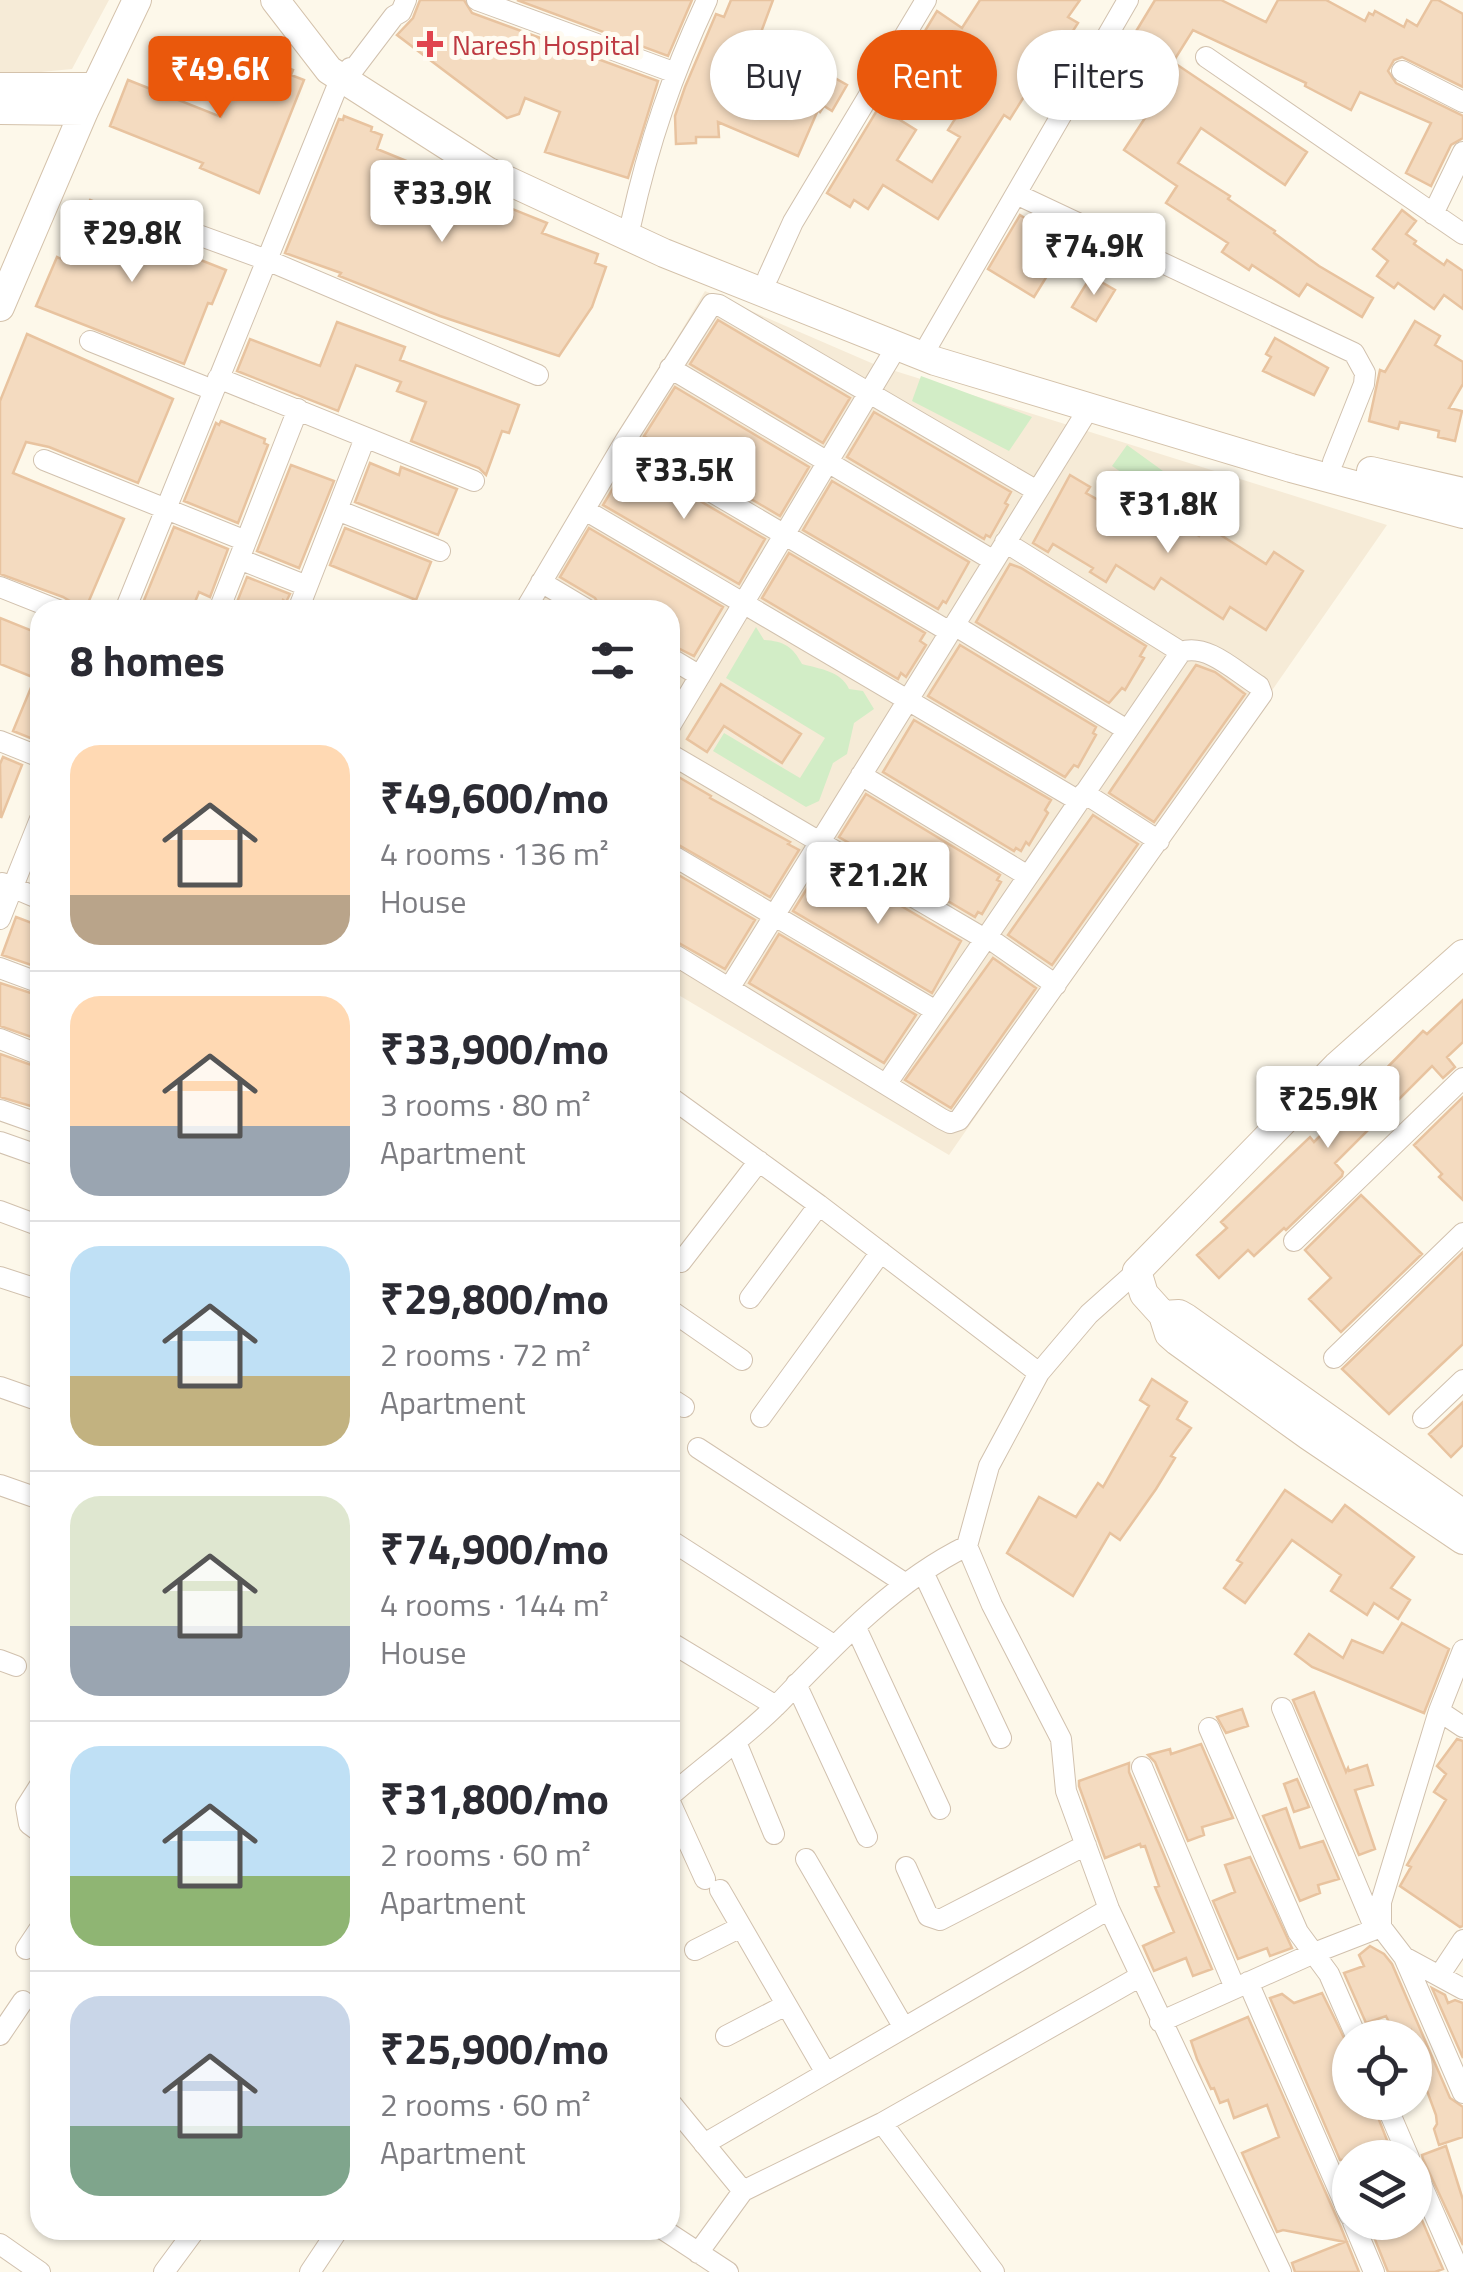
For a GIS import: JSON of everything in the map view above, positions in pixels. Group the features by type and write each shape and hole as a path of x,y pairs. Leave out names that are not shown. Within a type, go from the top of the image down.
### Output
{"main road":[{"path":"0,307 137,0"},
{"path":"276,0 329,70 348,72 493,158 631,222 935,351 1089,408 1463,514"},
{"path":"294,0 348,72 486,171 664,253 897,346 935,351 1333,462 1463,492"},
{"path":"0,87 90,99"},
{"path":"0,110 90,99"},
{"path":"1463,954 1337,1066 1136,1271 1144,1294 1163,1315 1169,1334 1177,1342 1463,1540"},
{"path":"1163,1315 1179,1314 1186,1318 1463,1514"}],"street":[{"path":"129,600 348,72 401,12 406,0"},
{"path":"476,0 674,72"},
{"path":"631,222 647,151 674,72 707,0"},
{"path":"768,277 793,222 926,0"},
{"path":"935,351 1016,194 1128,0"},
{"path":"1206,57 1463,234"},
{"path":"1402,71 1463,102"},
{"path":"1433,214 1463,152"},
{"path":"1016,194 1354,352 1365,373 1364,384 1333,462"},
{"path":"132,210 267,260 538,376"},
{"path":"531,600 712,304 1037,492"},
{"path":"90,341 298,410 474,481"},
{"path":"680,709 897,346"},
{"path":"670,368 994,561"},
{"path":"730,987 1089,408"},
{"path":"223,600 298,410"},
{"path":"302,600 366,438"},
{"path":"625,442 1127,730"},
{"path":"44,460 166,509 307,586"},
{"path":"337,510 440,551"},
{"path":"584,510 1158,841"},
{"path":"680,958 954,1123 1262,694 1258,686 1201,650 1180,652 1006,542"},
{"path":"542,582 572,600"},
{"path":"0,587 33,600"},
{"path":"887,1084 1180,652"},
{"path":"680,664 700,676"},
{"path":"0,742 30,753"},
{"path":"680,760 986,938 1056,985"},
{"path":"861,775 1028,876"},
{"path":"0,919 6,885 30,838"},
{"path":"680,860 936,1012"},
{"path":"6,885 30,895"},
{"path":"0,968 30,979"},
{"path":"0,1040 30,1051"},
{"path":"1294,1241 1463,1078"},
{"path":"680,1104 1039,1373"},
{"path":"0,1110 30,1120"},
{"path":"0,1142 30,1152"},
{"path":"681,1262 759,1161"},
{"path":"750,1298 819,1205"},
{"path":"0,1211 30,1222"},
{"path":"1334,1358 1463,1233"},
{"path":"761,1417 881,1252"},
{"path":"1136,1271 1090,1314 1039,1373 989,1466 967,1546 992,1605 1061,1739 1066,1791 1109,1909 1281,2272"},
{"path":"0,1276 30,1286"},
{"path":"680,1317 742,1360"},
{"path":"1422,1418 1463,1380"},
{"path":"0,1387 30,1398"},
{"path":"698,1448 914,1578 1001,1738"},
{"path":"0,1485 30,1496"},
{"path":"680,1546 835,1646"},
{"path":"680,1790 914,1578 967,1546"},
{"path":"856,1628 940,1809"},
{"path":"680,1648 776,1706"},
{"path":"1378,1928 1381,1902 1438,1711 1463,1650"},
{"path":"796,1684 867,1836"},
{"path":"1282,1708 1378,1928 1404,1957 1463,2093"},
{"path":"1438,1711 1463,1727"},
{"path":"1209,1728 1298,1932 1329,1974 1348,2020"},
{"path":"736,1742 774,1834"},
{"path":"1142,1767 1332,2176"},
{"path":"30,1801 26,1807 30,1825"},
{"path":"680,1819 712,1884 826,2073"},
{"path":"906,1867 928,1916 940,1920 1086,1845"},
{"path":"806,1859 904,2028"},
{"path":"704,2144 1109,1909"},
{"path":"695,1950 741,1927"},
{"path":"1160,2022 1378,1928"},
{"path":"1439,1976 1463,1940"},
{"path":"26,1950 30,1944"},
{"path":"1404,1957 1463,1989"},
{"path":"698,2253 742,2191 882,2122 1139,1977"},
{"path":"0,2035 23,2002"},
{"path":"726,2036 786,2004"},
{"path":"680,2114 742,2191"},
{"path":"882,2122 994,2272"},
{"path":"1432,2211 1456,2268"},
{"path":"164,2272 188,2240"},
{"path":"310,2272 331,2240"},
{"path":"679,2240 728,2272"},
{"path":"1361,2240 1374,2272"},
{"path":"0,2244 40,2272"}],"shaded area":[{"path":"0,0 109,0 72,69 0,76"},
{"path":"705,291 876,365 1387,525 949,1155 680,996 680,600 521,600"}],"green space":[{"path":"921,376 1032,417 1009,451 912,401"},
{"path":"1127,445 1163,471 1149,491 1112,466"},
{"path":"756,627 764,640 787,646 802,664 841,678 849,689 863,691 874,709 854,723 847,754 833,763 819,801 806,807 713,751 724,733 800,778 825,738 726,678"}],"building":[{"path":"420,0 464,0 472,13 658,81 628,178 545,152 560,112 525,98 519,114 507,118 397,35 413,18"},
{"path":"517,0 692,0 668,56"},
{"path":"731,0 773,0 762,30 710,30 710,120 814,120 798,156 718,122 719,137 696,137 696,143 676,144 675,116 685,87 716,14 724,17"},
{"path":"980,0 1080,0 1068,17 1078,23 1074,30 1017,30 1017,108 1010,119 1004,115 938,219 883,185 868,209 854,200 850,207 827,193 871,120 900,120 916,130 897,160 932,182 960,137 948,130 954,120 997,120 997,30 926,30 937,11 962,28"},
{"path":"1155,0 1221,0 1266,22 1278,0 1326,0 1365,21 1375,11 1404,27 1407,20 1417,26 1432,0 1438,0 1463,14 1463,87 1402,57 1394,60 1388,71 1396,83 1463,116 1463,138 1451,145 1431,186 1406,173 1431,123 1360,92 1351,110 1305,86 1306,83 1193,30 1179,52 1179,30 1137,30"},
{"path":"251,44 269,51 266,59 293,70 291,75 304,80 259,193 200,168 203,163 110,126 128,80 221,117"},
{"path":"1179,66 1307,152 1285,185 1201,128 1178,163 1230,196 1228,199 1319,266 1373,298 1362,317 1307,284 1299,296 1252,265 1249,270 1222,252 1228,243 1166,203 1177,186 1124,150 1144,120 1179,120"},
{"path":"837,79 847,85 837,102"},
{"path":"344,116 382,135 377,149 492,196 490,200 547,223 542,233 598,254 595,263 606,267 592,307 559,356 440,316 285,253 339,119"},
{"path":"90,200 110,208 107,215 191,249 188,255 226,270 184,364 36,306 57,257 65,261"},
{"path":"1402,210 1416,221 1406,234 1416,241 1414,244 1444,265 1447,260 1463,271 1463,309 1444,295 1434,309 1398,283 1394,288 1377,276 1388,261 1373,249"},
{"path":"1020,215 1050,234 1046,240 1063,250 1034,297 988,269"},
{"path":"1091,276 1115,290 1096,321 1072,307"},
{"path":"718,320 850,398 823,443 690,364"},
{"path":"1415,321 1440,336 1435,345 1463,362 1463,384 1449,408 1462,411 1455,441 1438,437 1439,431 1400,422 1398,429 1369,421 1380,370 1385,372"},
{"path":"337,322 405,347 400,360 519,405 509,433 502,431 486,475 479,468 411,441 426,402 397,391 401,382 356,365 338,411 237,371 250,339 320,366"},
{"path":"27,334 173,399 138,483 49,447 26,442 13,473 124,519 89,600 68,600 0,574 0,401"},
{"path":"1275,338 1328,368 1314,395 1263,371"},
{"path":"675,387 809,467 780,516 644,436"},
{"path":"874,412 1011,492 990,537 986,535 984,539 847,457"},
{"path":"221,421 265,439 268,445 238,523 184,501 216,423"},
{"path":"630,460 765,539 739,584 603,505"},
{"path":"370,463 399,475 401,467 457,489 438,535 355,502"},
{"path":"291,465 334,481 299,568 257,551"},
{"path":"1070,475 1090,487 1086,493 1123,514 1126,509 1154,524 1162,512 1199,536 1205,525 1266,564 1274,552 1303,571 1266,630 1230,607 1223,619 1161,578 1154,589 1116,565 1106,582 1090,572 1093,568 1053,544 1048,552 1033,543"},
{"path":"832,481 969,562 946,603 943,601 938,609 803,530"},
{"path":"174,527 228,549 210,597 199,592 196,600 144,600"},
{"path":"345,528 431,562 416,600 330,565"},
{"path":"589,528 723,607 694,656 680,649 680,600 596,600 560,577"},
{"path":"789,553 925,633 920,641 926,645 906,677 901,673 898,679 762,598"},
{"path":"1010,564 1146,646 1140,656 1144,658 1125,690 1122,688 1109,703 976,622"},
{"path":"247,577 290,594 287,600 238,600"},
{"path":"0,618 30,630 30,676 0,664"},
{"path":"960,645 1096,727 1096,735 1078,767 1074,765 1065,777 928,696"},
{"path":"1196,665 1215,672 1245,694 1154,822 1109,793"},
{"path":"721,684 801,734 782,763 724,726 707,752 687,739"},
{"path":"30,690 30,738 13,731"},
{"path":"914,720 1051,800 1045,810 1048,813 1029,845 1026,842 1021,851 1014,851 883,772"},
{"path":"3,757 22,765 1,818 0,764"},
{"path":"680,778 799,850 770,897 680,846"},
{"path":"866,794 1000,875 997,880 1001,882 982,914 978,912 975,917 839,837"},
{"path":"1093,815 1138,844 1052,965 1008,935"},
{"path":"824,861 961,941 932,993 793,911"},
{"path":"680,876 755,920 725,969 680,944"},
{"path":"16,917 30,922 30,965 2,955"},
{"path":"779,934 916,1015 884,1063 749,983"},
{"path":"993,958 1036,988 951,1108 905,1080"},
{"path":"0,983 30,993 30,1036 0,1026"},
{"path":"1463,1000 1463,1042 1447,1057 1455,1067 1443,1078 1432,1066 1335,1163 1342,1176 1286,1230 1254,1256 1248,1250 1219,1278 1197,1255 1227,1228 1221,1222 1310,1137 1314,1142 1423,1031 1427,1034"},
{"path":"0,1054 30,1064 30,1106 0,1097"},
{"path":"1463,1097 1463,1200 1414,1145"},
{"path":"1361,1195 1422,1254 1341,1332 1309,1299 1331,1278 1305,1250"},
{"path":"1463,1252 1463,1344 1389,1414 1342,1369"},
{"path":"1152,1379 1187,1402 1177,1419 1191,1428 1171,1456 1175,1458 1156,1489 1120,1540 1110,1533 1073,1596 1007,1553 1039,1497 1076,1517 1098,1483 1103,1487 1149,1406 1140,1400"},
{"path":"1463,1402 1463,1445 1451,1457 1429,1434"},
{"path":"1285,1490 1332,1522 1345,1505 1414,1557 1391,1588 1410,1600 1398,1619 1374,1603 1367,1615 1331,1591 1341,1575 1292,1540 1245,1603 1224,1588 1242,1563 1237,1560"},
{"path":"1402,1623 1449,1649 1424,1713 1312,1667 1295,1654 1309,1634 1343,1658 1352,1640 1383,1653"},
{"path":"1314,1692 1346,1772 1348,1768 1349,1771 1367,1765 1373,1785 1355,1790 1375,1849 1359,1855 1293,1700"},
{"path":"1242,1709 1248,1726 1226,1733 1217,1717"},
{"path":"1457,1739 1463,1741 1460,1927 1400,1886 1411,1867 1407,1865 1446,1800 1434,1792 1446,1774 1437,1766"},
{"path":"1201,1744 1233,1818 1202,1827 1204,1835 1188,1841 1155,1762 1148,1755 1170,1749 1171,1754"},
{"path":"1129,1763 1129,1772 1212,1969 1193,1976 1186,1958 1154,1971 1143,1946 1174,1932 1155,1887 1159,1886 1145,1846 1140,1844 1105,1858 1079,1786 1079,1781"},
{"path":"1297,1779 1309,1807 1294,1812 1284,1784"},
{"path":"1286,1808 1300,1848 1323,1841 1339,1879 1318,1885 1320,1893 1300,1901 1263,1816"},
{"path":"1250,1857 1292,1948 1270,1956 1267,1948 1238,1959 1213,1901 1235,1892 1225,1865"},
{"path":"1370,1946 1384,1954 1416,2020 1388,2020 1386,2016 1365,2020 1344,1973 1364,1966 1359,1955"},
{"path":"1432,1988 1445,1995 1448,2003 1463,2003 1463,2058"},
{"path":"1322,1993 1335,2020 1332,2020 1332,2120 1379,2120 1387,2140 1332,2141 1270,1998 1282,1994 1294,2003"},
{"path":"1248,2017 1332,2207 1332,2239 1277,2232 1242,2153 1279,2137 1267,2105 1234,2118 1228,2100 1220,2103 1214,2088 1211,2089 1191,2041"},
{"path":"1432,2056 1450,2098 1463,2107 1463,2137 1439,2145 1434,2129 1436,2115 1432,2104"},
{"path":"1446,2146 1463,2200 1463,2245 1432,2177 1432,2151"},
{"path":"1335,2240 1346,2240 1359,2272 1295,2272 1292,2263 1345,2242"},
{"path":"1375,2240 1431,2240 1443,2269 1435,2272 1388,2272"}],"place":[{"name":"Naresh Hospital","path":"430,44"}]}
